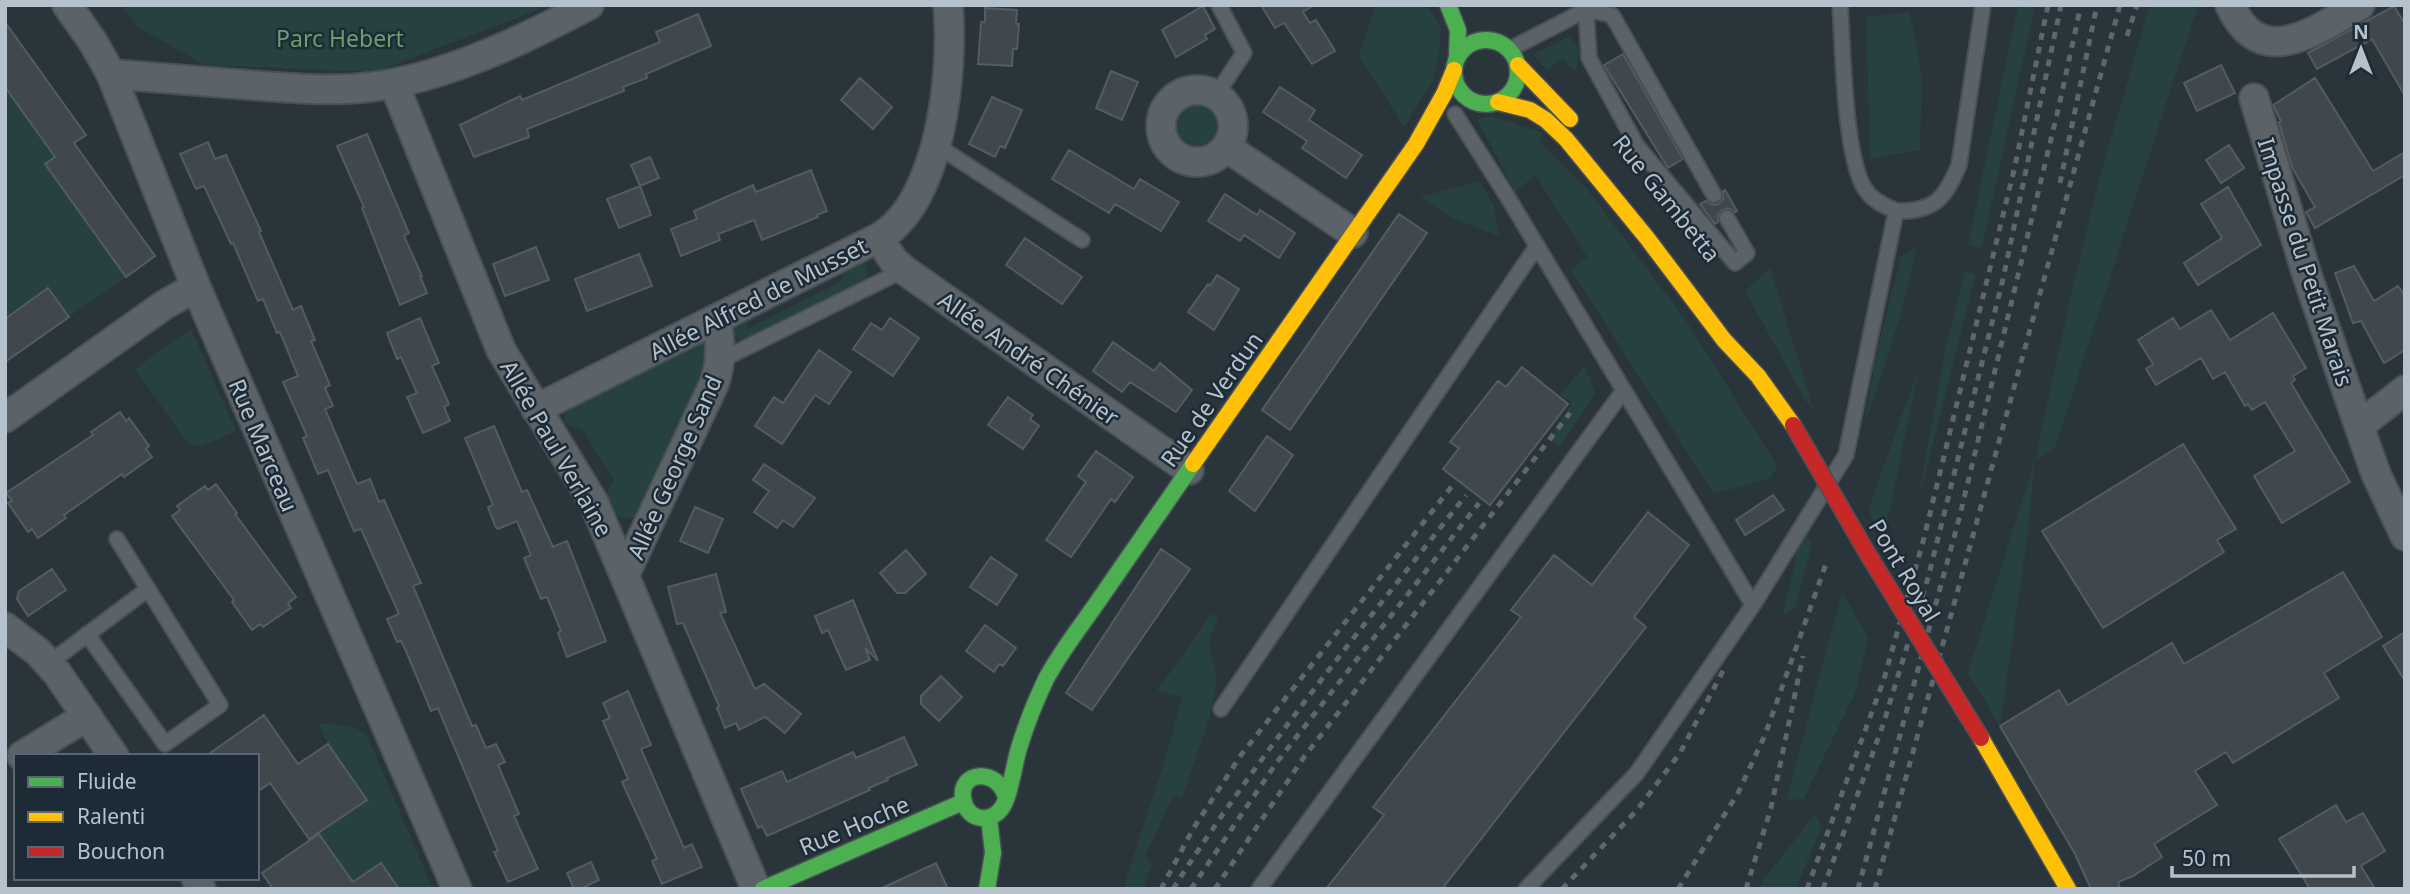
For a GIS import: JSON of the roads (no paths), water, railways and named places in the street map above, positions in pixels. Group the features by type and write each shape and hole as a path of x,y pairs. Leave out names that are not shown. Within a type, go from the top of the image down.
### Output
{"main road":[{"path":"1448,5 1455,16 1458,29 1456,82 1462,93 1472,101 1491,103 1511,92 1516,85 1518,65 1481,22"},
{"path":"1456,64 1466,47 1477,40 1504,46"},
{"name":"Rue de Verdun","path":"1011,720 1044,681 1416,144 1444,94 1456,64"},
{"name":"Rue Gambetta","path":"1518,65 1580,129"},
{"name":"Rue de Verdun","path":"1416,144 1455,114 1469,107 1491,103"},
{"name":"Rue Gambetta","path":"1491,103 1513,104 1530,110 1546,120 1566,139 1647,237 1724,340 1758,376 1793,425"},
{"name":"Rue Gambetta","path":"1733,324 1758,376"},
{"name":"Pont Royal","path":"1793,425 1869,556 1981,738 2068,889"},
{"name":"Rue de Verdun","path":"1006,798 1024,735 1044,681"},
{"path":"972,779 982,776 993,778 1003,787 1006,798 1001,811 989,818 972,816 963,802 964,789 986,758"},
{"name":"Rue Hoche","path":"763,889 963,802"},
{"path":"987,889 993,853 989,818"}],"street":[{"name":"Rue Marceau","path":"67,5 111,74 196,287 457,889"},
{"path":"111,74 330,89 394,84 474,58 589,5"},
{"name":"Allée Alfred de Musset","path":"536,409 878,238 896,226 913,203 926,176 936,145 948,70 948,5"},
{"path":"2230,5 2241,24 2251,34 2266,41 2277,42 2295,40 2360,5"},
{"name":"Allée Paul Verlaine","path":"394,84 501,351 585,487 625,574 756,889"},
{"path":"1198,89 1216,95 1229,107 1233,118 1232,137 1226,147 1207,161 1189,161 1178,157 1170,149 1162,133 1162,115 1175,97 1183,92 1198,89"},
{"name":"Impasse du Petit Marais","path":"2254,98 2306,272 2376,474 2405,537"},
{"path":"1226,147 1353,233"},
{"name":"Allée André Chénier","path":"878,238 904,270 1189,470"},
{"path":"5,418 164,305 196,287"},
{"name":"Allée George Sand","path":"625,574 710,395 721,360 716,320"},
{"path":"2359,426 2405,390"},
{"path":"5,627 38,652 113,754"},
{"path":"25,754 87,716"}],"lane":[{"path":"1216,95 1244,53 1219,5"},
{"path":"1840,5 1854,166 1868,193 1896,211 1927,208 1950,187 1959,166 1983,5"},
{"path":"1504,46 1586,10 1612,15 1714,195"},
{"path":"1586,10 1589,58 1637,146 1735,263 1747,253 1727,218"},
{"path":"1455,114 1753,605"},
{"path":"936,145 1082,240"},
{"path":"1526,889 1637,773 1753,605 1846,455 1896,211"},
{"path":"1221,709 1537,246"},
{"name":"Allée George Sand","path":"721,360 904,270"},
{"path":"1259,889 1623,390"},
{"path":"87,634 165,744 220,705 117,539"},
{"path":"48,664 148,589"}],"railway":[{"path":"1807,889 1884,679 1924,538 2015,166 2048,5"},
{"path":"1823,889 1883,725 1928,578 2003,279 2061,5"},
{"path":"1858,889 1959,519 2081,5"},
{"path":"2060,183 2097,5"},
{"path":"1875,889 2120,5"},
{"path":"2127,36 2137,5"},
{"path":"1215,889 1304,757 1570,413"},
{"path":"1161,889 1193,829 1241,755 1452,486"},
{"path":"1173,889 1278,738 1466,495"},
{"path":"1191,889 1277,762 1479,503"},
{"path":"1678,889 1738,793 1765,735 1826,564"},
{"path":"1746,889 1771,808 1803,656"},
{"path":"1562,889 1637,810 1680,753 1724,669"}],"park label":[{"name":"Parc Hebert","path":"340,38"}]}
